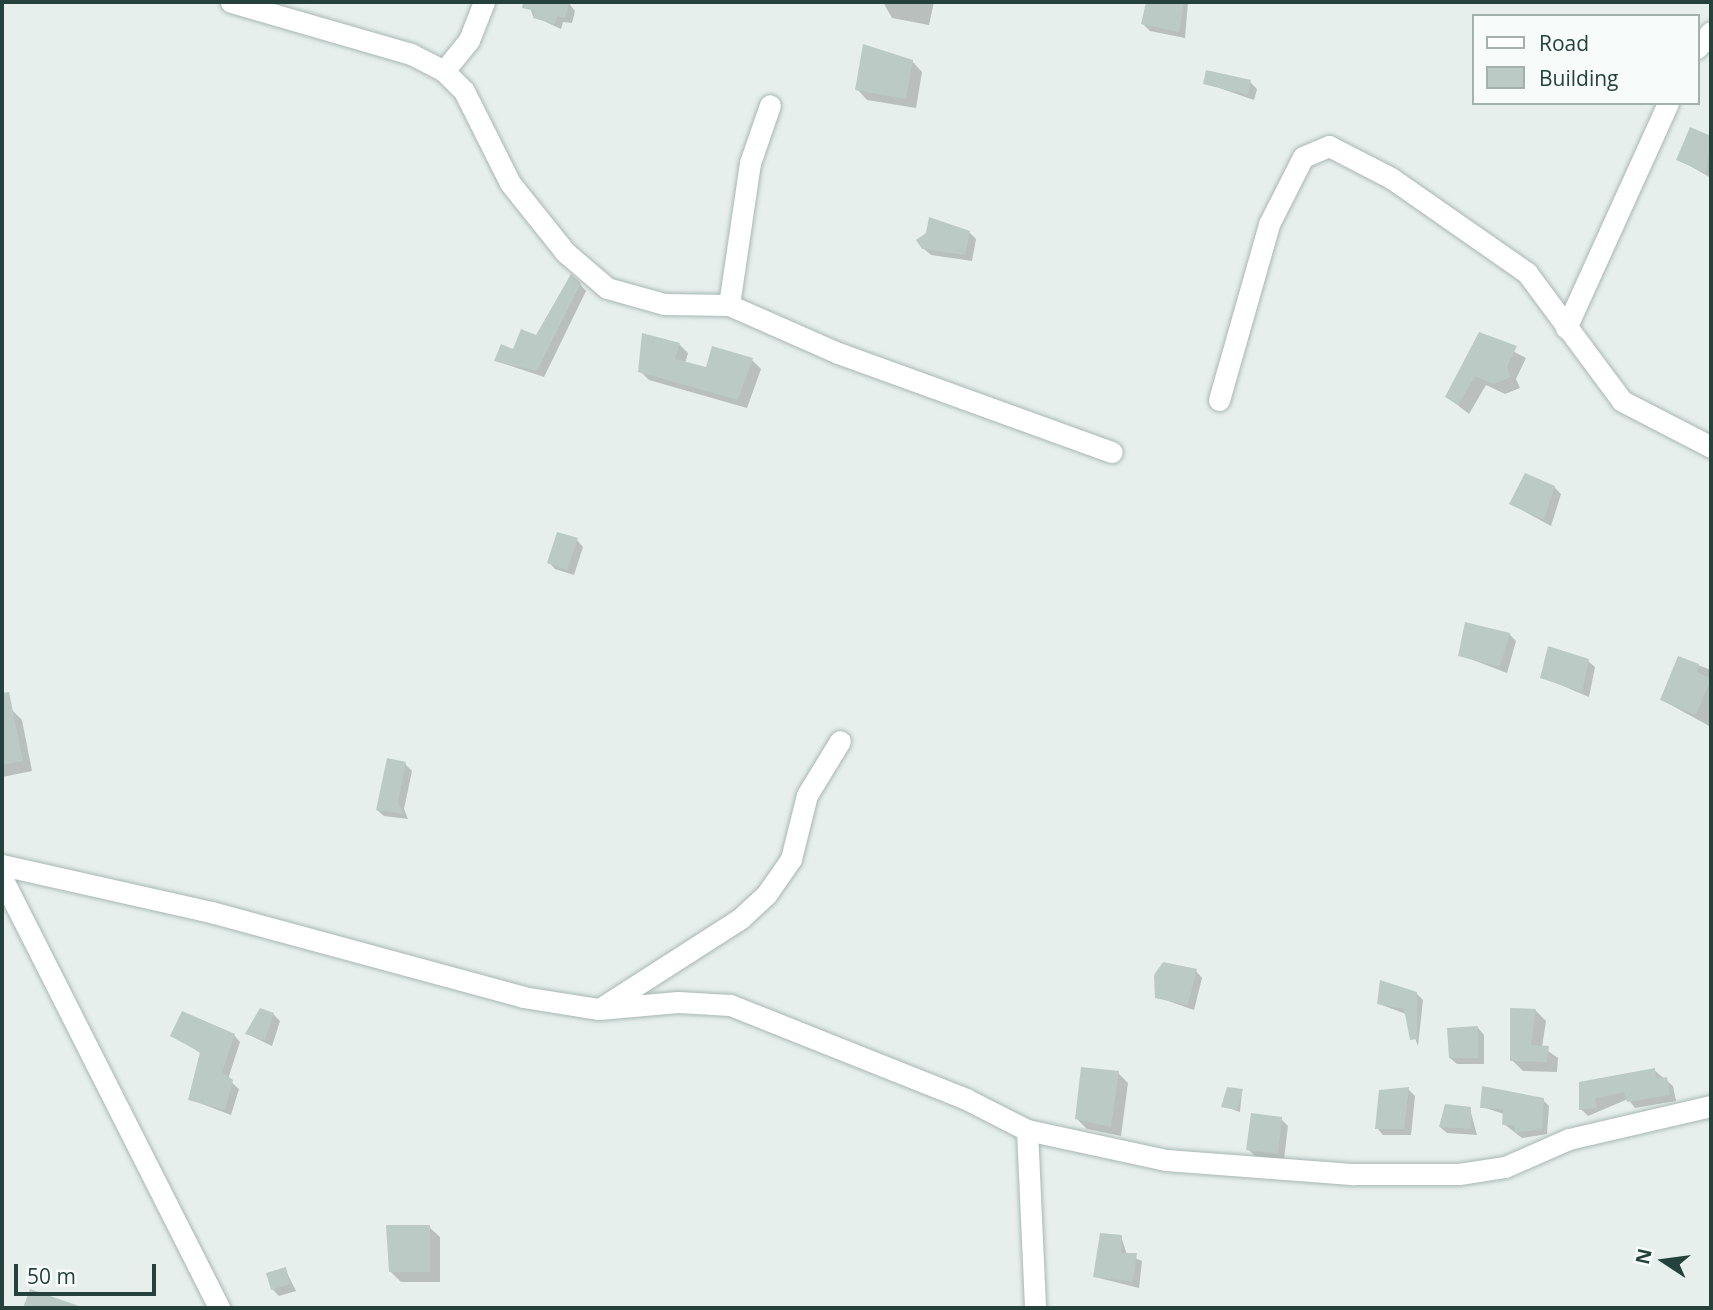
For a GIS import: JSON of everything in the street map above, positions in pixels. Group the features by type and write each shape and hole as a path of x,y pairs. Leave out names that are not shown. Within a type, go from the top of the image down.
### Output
{"street":[{"path":"231,2 411,54 443,71 464,91 510,183 565,252 607,288 664,304 729,305 838,353 1112,452"},
{"path":"443,71 469,40 484,2"},
{"path":"1699,46 1711,32"},
{"path":"729,305 750,163 770,105"},
{"path":"1566,328 1667,105"},
{"path":"1219,400 1269,223 1303,157 1319,146 1339,148 1391,177 1527,272 1622,401 1711,446"},
{"path":"599,1009 741,918 765,895 791,859 807,795 840,741"},
{"path":"2,865 211,912 523,997 599,1009 730,1005 966,1099 1027,1130 1166,1160 1354,1174 1459,1174 1504,1167 1569,1139 1711,1106"},
{"path":"2,877 219,1308"},
{"path":"1027,1130 1035,1308"}],"building":[{"path":"523,2 569,2 565,18 557,16 555,24 533,18 535,11 522,8"},
{"path":"1146,2 1184,2 1179,32 1141,24"},
{"path":"863,44 913,60 906,99 855,90"},
{"path":"1206,70 1251,80 1248,95 1203,84"},
{"path":"1690,127 1711,136 1706,173 1676,160"},
{"path":"929,217 970,231 965,255 922,249 916,240 926,233"},
{"path":"571,274 581,283 537,371 494,361 501,344 513,349 521,329 536,335"},
{"path":"1479,332 1517,346 1507,367 1511,377 1494,384 1475,376 1458,405 1445,397"},
{"path":"642,333 680,343 675,359 706,367 712,346 753,358 738,400 638,372"},
{"path":"1525,473 1555,486 1544,520 1509,504"},
{"path":"557,532 578,538 567,570 547,563"},
{"path":"1465,622 1510,633 1500,667 1458,656"},
{"path":"1548,646 1589,659 1582,692 1540,678"},
{"path":"1678,656 1699,664 1697,672 1711,679 1696,715 1660,700"},
{"path":"9,692 23,761 2,765 2,693"},
{"path":"387,758 406,762 398,802 403,814 376,810"},
{"path":"1163,962 1197,969 1188,1005 1155,998 1154,975"},
{"path":"1380,980 1417,992 1417,1039 1410,1040 1404,1009 1377,1004"},
{"path":"260,1008 274,1013 265,1040 245,1034"},
{"path":"1510,1008 1536,1009 1531,1045 1549,1046 1547,1062 1510,1061"},
{"path":"182,1011 235,1034 222,1072 233,1080 225,1110 188,1100 200,1052 170,1036"},
{"path":"1478,1026 1478,1058 1449,1058 1447,1028"},
{"path":"1081,1067 1119,1071 1111,1127 1075,1119"},
{"path":"1655,1068 1656,1079 1667,1077 1670,1095 1627,1102 1624,1092 1595,1099 1597,1108 1579,1110 1579,1082"},
{"path":"1482,1086 1544,1098 1542,1129 1515,1133 1514,1125 1502,1125 1503,1109 1480,1108"},
{"path":"1227,1087 1243,1089 1237,1110 1221,1107"},
{"path":"1409,1087 1404,1129 1375,1129 1379,1090"},
{"path":"1445,1104 1471,1107 1471,1129 1439,1127"},
{"path":"1251,1113 1282,1117 1278,1154 1246,1150"},
{"path":"386,1225 430,1225 430,1272 389,1272"},
{"path":"1100,1233 1122,1235 1121,1253 1137,1253 1133,1282 1093,1277"},
{"path":"286,1267 290,1284 271,1290 266,1273"},
{"path":"30,1289 79,1306 23,1308"}]}
